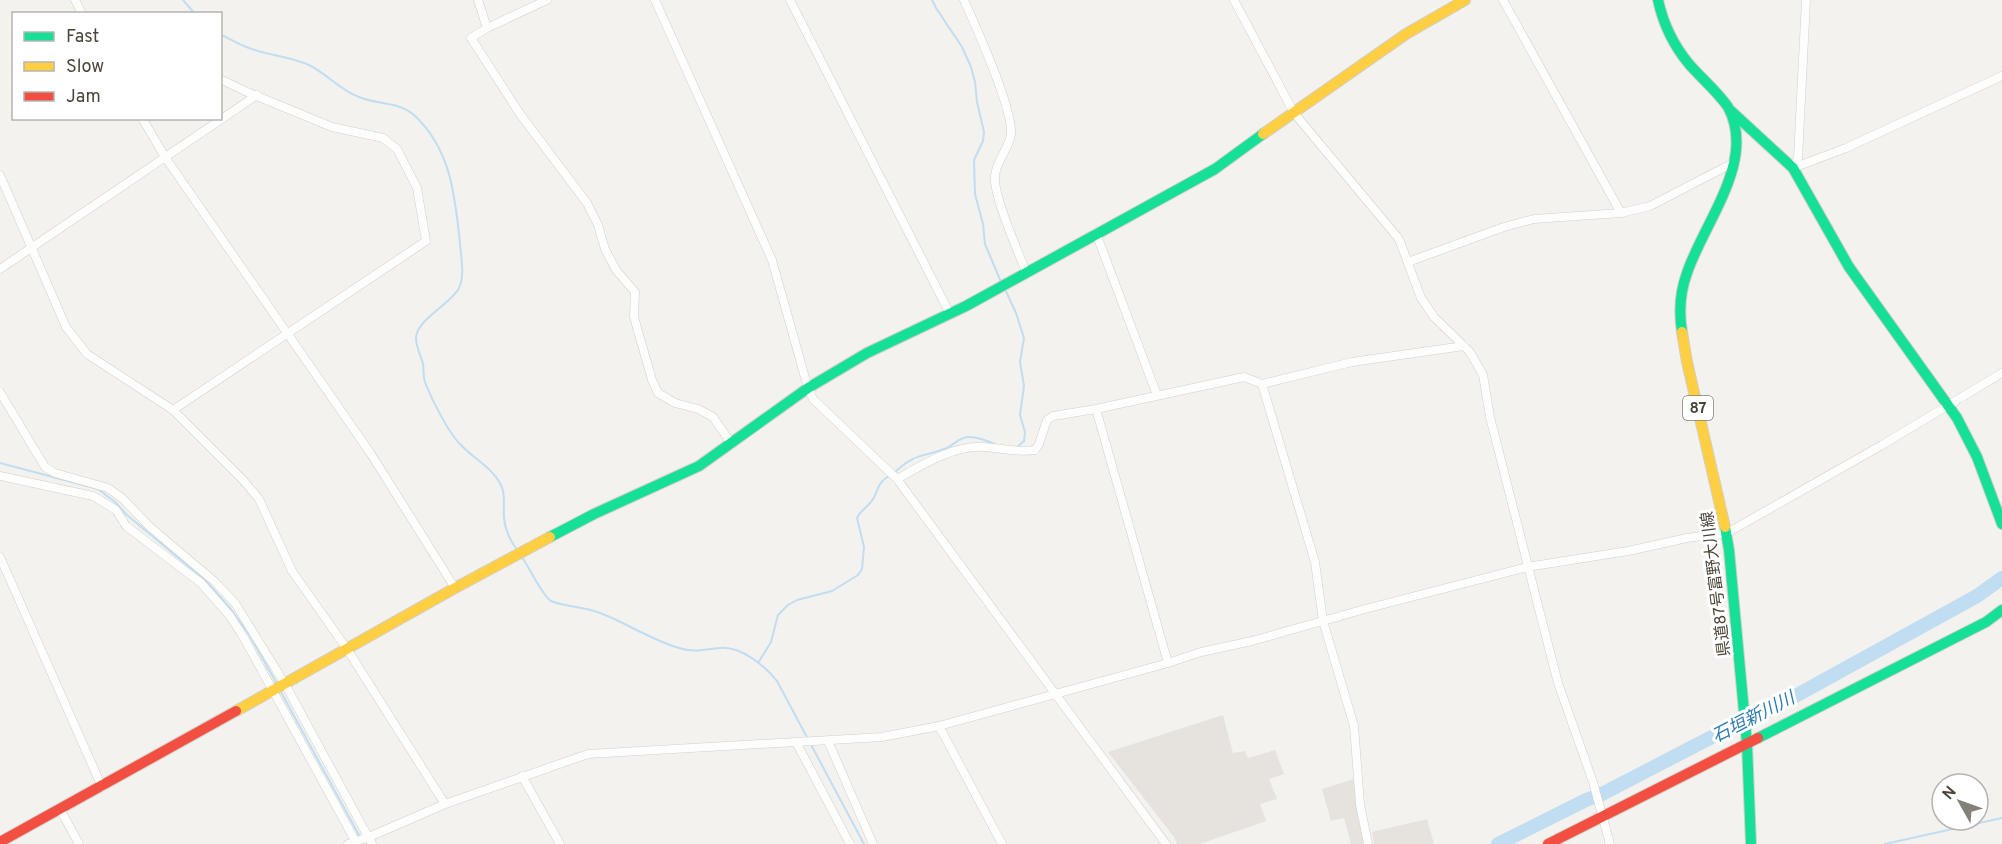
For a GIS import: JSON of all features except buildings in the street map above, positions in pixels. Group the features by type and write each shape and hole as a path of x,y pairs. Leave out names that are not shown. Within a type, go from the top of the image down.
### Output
{"street":[{"path":"478,0 487,28"},
{"path":"547,0 471,38 520,114 587,203 612,263 635,292 634,317 651,380 658,393 675,403 698,409 712,417 732,442"},
{"path":"656,0 772,260 813,399 897,479 1166,844"},
{"path":"790,0 950,314"},
{"path":"964,0 1006,111 1011,133 995,177 997,194 1026,272"},
{"path":"1234,0 1294,113 1399,240 1422,298 1434,317 1476,360 1483,375 1488,407 1558,683 1593,782 1610,844"},
{"path":"0,842 455,588 594,514 699,466 808,388 867,353 950,314 1215,168 1406,34 1465,0"},
{"path":"1503,0 1621,213"},
{"path":"1658,0 1665,23 1686,60 1731,111 1793,168 1849,267 1957,418 1977,457 2002,524"},
{"path":"1793,168 1798,158 1806,0"},
{"path":"1793,168 1846,148 2002,76"},
{"path":"174,410 426,241 417,188 397,149 383,138 332,126 222,80"},
{"path":"222,119 257,95"},
{"name":"県道87号富野大川線","path":"1731,111 1736,124 1737,136 1735,162 1687,272 1681,288 1680,301 1681,330 1727,533 1747,744 1751,844"},
{"path":"143,120 165,157 371,454 455,588"},
{"path":"0,269 220,120"},
{"path":"1408,262 1504,227 1534,219 1621,213 1650,206 1735,162"},
{"path":"0,175 66,327 87,354 174,410 243,480 259,500 292,571 347,649 445,804"},
{"path":"1096,233 1157,394"},
{"path":"897,479 946,454 961,449 982,447 1022,452 1035,450 1047,420 1053,416 1244,377 1262,384 1307,371 1352,362 1464,346"},
{"path":"0,476 93,496 116,510 126,526 201,583 230,616 273,689 354,843 371,841 445,804 588,754 882,737 939,726 1201,652 1252,641 1527,567 1727,533 1882,445 2002,373"},
{"path":"1262,384 1315,562 1323,621 1354,726 1360,804 1368,844"},
{"path":"0,392 45,467 56,473 108,488 122,498 150,527 235,603 285,684 371,841"},
{"path":"1096,409 1168,663"},
{"path":"0,556 102,787"},
{"path":"1548,844 1601,811 1747,744 1986,622 2002,610"},
{"path":"939,726 1002,844"},
{"path":"828,741 873,844"},
{"path":"796,742 850,844"},
{"path":"522,776 560,844"},
{"path":"60,809 79,844"}],"shaded area":[{"path":"1223,715 1233,753 1245,751 1248,758 1275,750 1284,774 1269,779 1277,799 1260,804 1266,821 1200,844 1177,844 1174,837 1108,752"},
{"path":"1360,777 1368,844 1351,844 1344,818 1331,821 1322,789"},
{"path":"1427,819 1434,844 1374,844 1372,832"}],"waterway":[{"path":"183,0 193,12"},
{"path":"932,0 962,47 975,82 984,132 983,141 974,160 975,194 983,224 985,244 1001,282"},
{"path":"222,35 245,47 309,65 359,97 401,107 414,115 436,143 449,174 453,191 462,278 455,294 422,325 416,338 417,345 423,364 425,382 446,424 456,440 492,472 502,487 506,527 518,551"},
{"path":"1005,289 1024,338 1020,362 1024,386 1020,415 1025,432 1024,441 1016,448"},
{"path":"894,473 913,459 947,448 965,437 980,438 996,445"},
{"path":"0,463 98,489 115,502 127,515 206,581 230,608 250,636 277,684"},
{"path":"758,663 771,642 778,615 788,605 797,600 832,591 858,575 862,569 864,547 857,518 873,499 881,482 889,476"},
{"path":"521,556 551,601 600,613 679,648 695,650 728,648 759,663 777,681 864,844"},
{"name":"石垣新川川","path":"1498,844 1602,794 1733,726 1757,717 1977,596 2002,578"},
{"path":"281,692 360,837"},
{"path":"1885,844 2002,818"}],"traffic: fast":[{"path":"1658,0 1674,42 1689,64 1728,107 1735,128 1736,149 1732,170 1725,191 1695,253 1685,280 1681,302 1682,332"},
{"path":"1731,111 1793,168 1849,267 1957,418 1977,457 2002,524"},
{"path":"550,537 594,514 699,466 808,388 867,353 966,306 1215,169 1263,134"},
{"path":"1725,527 1747,744 1751,844"},
{"path":"1758,738 1986,622 2002,610"}],"traffic: slow":[{"path":"1263,134 1406,34 1465,0"},
{"path":"1682,332 1725,527"},
{"path":"236,711 550,537"}],"traffic: jam":[{"path":"0,842 236,711"},
{"path":"1548,844 1758,738"}]}
